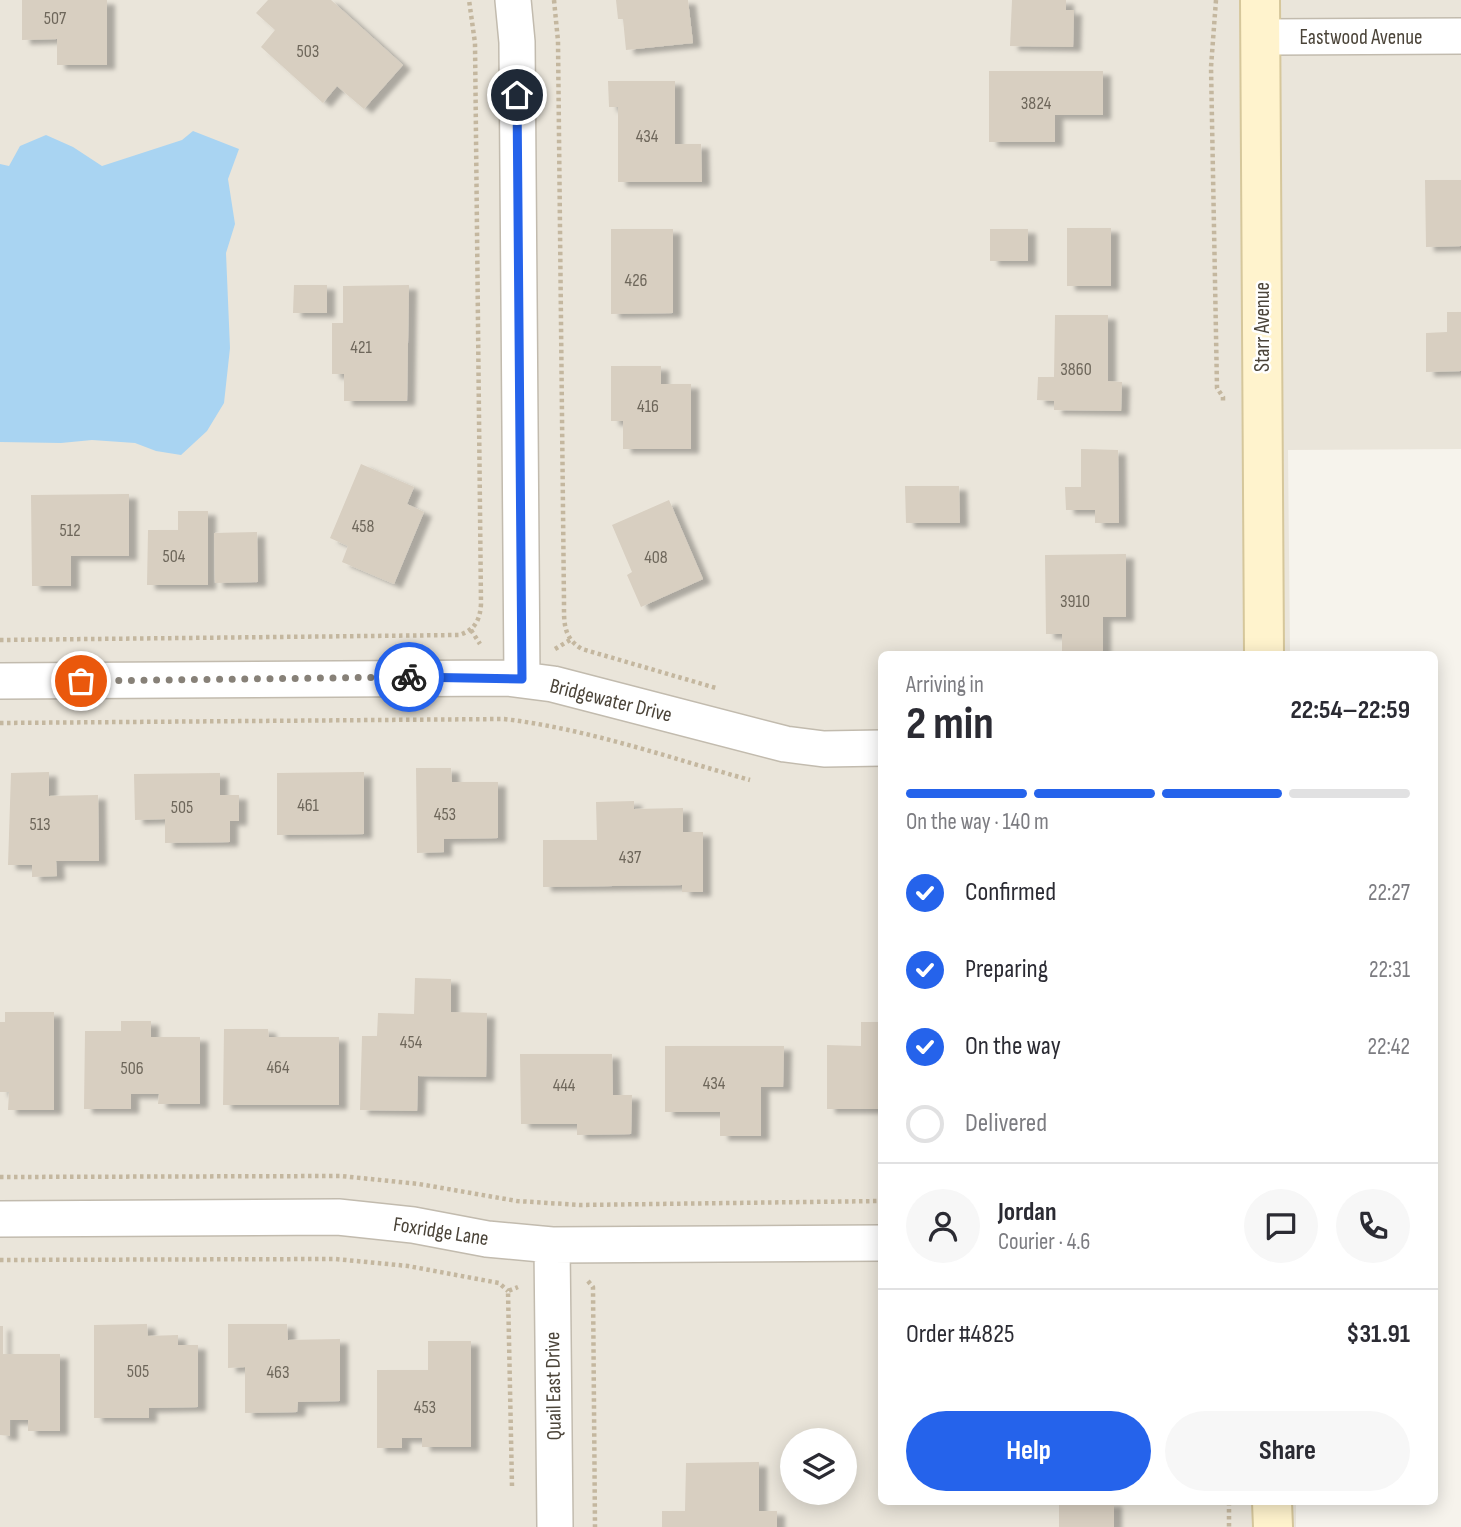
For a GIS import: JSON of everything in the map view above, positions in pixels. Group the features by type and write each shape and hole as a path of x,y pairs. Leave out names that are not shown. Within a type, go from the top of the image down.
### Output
{"street":[{"path":"513,0 517,42 522,679"},
{"name":"Starr Avenue","path":"1261,0 1264,651"},
{"name":"Eastwood Avenue","path":"1261,37 1461,36"},
{"name":"Bridgewater Drive","path":"0,681 468,677 522,679 553,684 785,744 824,749 878,748"},
{"name":"Foxridge Lane","path":"0,1219 338,1217 552,1245 878,1243"},
{"name":"Quail East Drive","path":"552,1245 555,1527"},
{"path":"1272,1505 1273,1527"}],"path":[{"path":"0,640 459,635 476,625 481,604 476,71 474,24 469,0"},
{"path":"554,0 558,41 566,632 570,640 582,649 723,690"},
{"path":"1216,0 1211,67 1217,388 1223,397 1223,414"},
{"path":"0,723 504,719 584,734 750,780"},
{"path":"0,1177 341,1176 419,1184 494,1198 580,1205 878,1201"},
{"path":"0,1261 335,1259 408,1266 499,1283 508,1291"},
{"path":"510,1299 512,1486"},
{"path":"1229,1505 1229,1527"}],"shaded area":[{"path":"0,0 1461,0 1461,449 1288,450 1290,651 878,651 878,1505 1296,1505 1296,1527 0,1527"}],"water":[{"path":"193,131 239,149 228,179 235,224 226,253 230,348 224,403 207,431 181,455 156,451 135,443 92,440 61,443 0,442 0,164 9,166 20,146 46,135 73,147 102,166 182,140"}],"building":[{"path":"22,0 107,0 107,65 57,65 57,39 22,40"},
{"path":"268,0 331,0 403,65 364,109 337,86 323,103 261,47 275,30 256,13"},
{"path":"616,0 688,0 693,43 626,50 623,19 618,19"},
{"path":"1012,0 1066,0 1066,10 1074,10 1073,47 1010,46"},
{"path":"989,71 1103,71 1103,115 1055,115 1055,142 989,142"},
{"path":"608,81 675,81 675,144 701,144 702,182 618,182 618,107 609,107"},
{"path":"1425,180 1461,180 1461,246 1426,247"},
{"path":"1067,228 1111,228 1111,286 1067,286"},
{"path":"611,229 673,229 673,313 611,314"},
{"path":"990,229 1028,229 1028,261 990,261"},
{"path":"294,285 327,285 327,313 293,313"},
{"path":"409,285 407,401 344,401 344,374 332,374 332,323 343,323 343,286"},
{"path":"1447,312 1461,312 1461,371 1426,372 1426,333 1447,332"},
{"path":"1055,315 1108,315 1108,381 1122,382 1121,411 1054,410 1054,401 1037,400 1038,377 1054,377"},
{"path":"611,366 661,366 661,384 691,384 691,449 623,449 623,421 611,421"},
{"path":"1081,449 1118,450 1119,523 1095,523 1095,510 1066,510 1065,487 1081,487"},
{"path":"361,464 414,487 407,504 424,512 394,584 342,562 348,546 330,538"},
{"path":"905,486 959,486 960,523 906,523"},
{"path":"129,494 129,556 71,556 71,586 32,586 31,495"},
{"path":"669,500 703,579 641,607 627,575 632,572 612,525"},
{"path":"178,511 208,511 208,585 147,585 148,530 178,530"},
{"path":"257,532 258,582 215,583 214,533"},
{"path":"1126,554 1126,617 1103,617 1103,651 1062,651 1062,634 1046,634 1045,555"},
{"path":"416,768 451,768 452,782 498,782 498,838 444,839 444,852 417,853"},
{"path":"49,772 49,796 98,795 99,861 56,861 57,876 32,877 32,865 8,865 11,773"},
{"path":"364,772 364,834 277,835 277,773"},
{"path":"220,773 220,795 239,795 239,821 230,821 230,842 165,843 165,819 135,820 134,774"},
{"path":"634,801 634,809 683,808 683,832 703,832 703,892 682,892 682,885 543,887 543,840 597,840 596,802"},
{"path":"415,978 451,979 451,1012 487,1013 486,1077 418,1076 417,1111 360,1110 362,1036 377,1036 378,1013 414,1014"},
{"path":"5,1012 54,1012 54,1110 8,1110 9,1092 0,1092 0,1022 5,1022"},
{"path":"121,1021 151,1021 151,1037 200,1037 200,1104 158,1104 159,1094 131,1094 131,1109 84,1109 85,1031 121,1031"},
{"path":"861,1022 878,1022 878,1109 827,1109 827,1045 861,1046"},
{"path":"224,1029 268,1029 269,1037 339,1037 339,1105 223,1105"},
{"path":"665,1046 784,1046 783,1087 761,1087 761,1136 720,1136 720,1112 665,1112"},
{"path":"520,1054 612,1054 613,1095 632,1095 631,1134 577,1135 577,1124 521,1124"},
{"path":"147,1324 148,1336 178,1335 178,1345 198,1345 198,1407 149,1408 149,1418 94,1418 94,1325"},
{"path":"228,1324 287,1324 288,1340 340,1339 340,1401 298,1402 297,1412 245,1413 245,1367 228,1368"},
{"path":"0,1326 3,1326 3,1354 60,1354 60,1431 28,1431 28,1420 10,1420 10,1436 0,1435"},
{"path":"428,1341 471,1341 471,1447 422,1447 422,1438 402,1438 402,1448 377,1448 377,1370 428,1370"},
{"path":"759,1462 759,1511 777,1511 777,1527 662,1527 662,1511 685,1511 686,1463"},
{"path":"1059,1505 1114,1505 1114,1527 1059,1527"}],"way so far":[{"path":"81,681 409,677"}],"route":[{"path":"409,677 522,679 517,95"}]}
